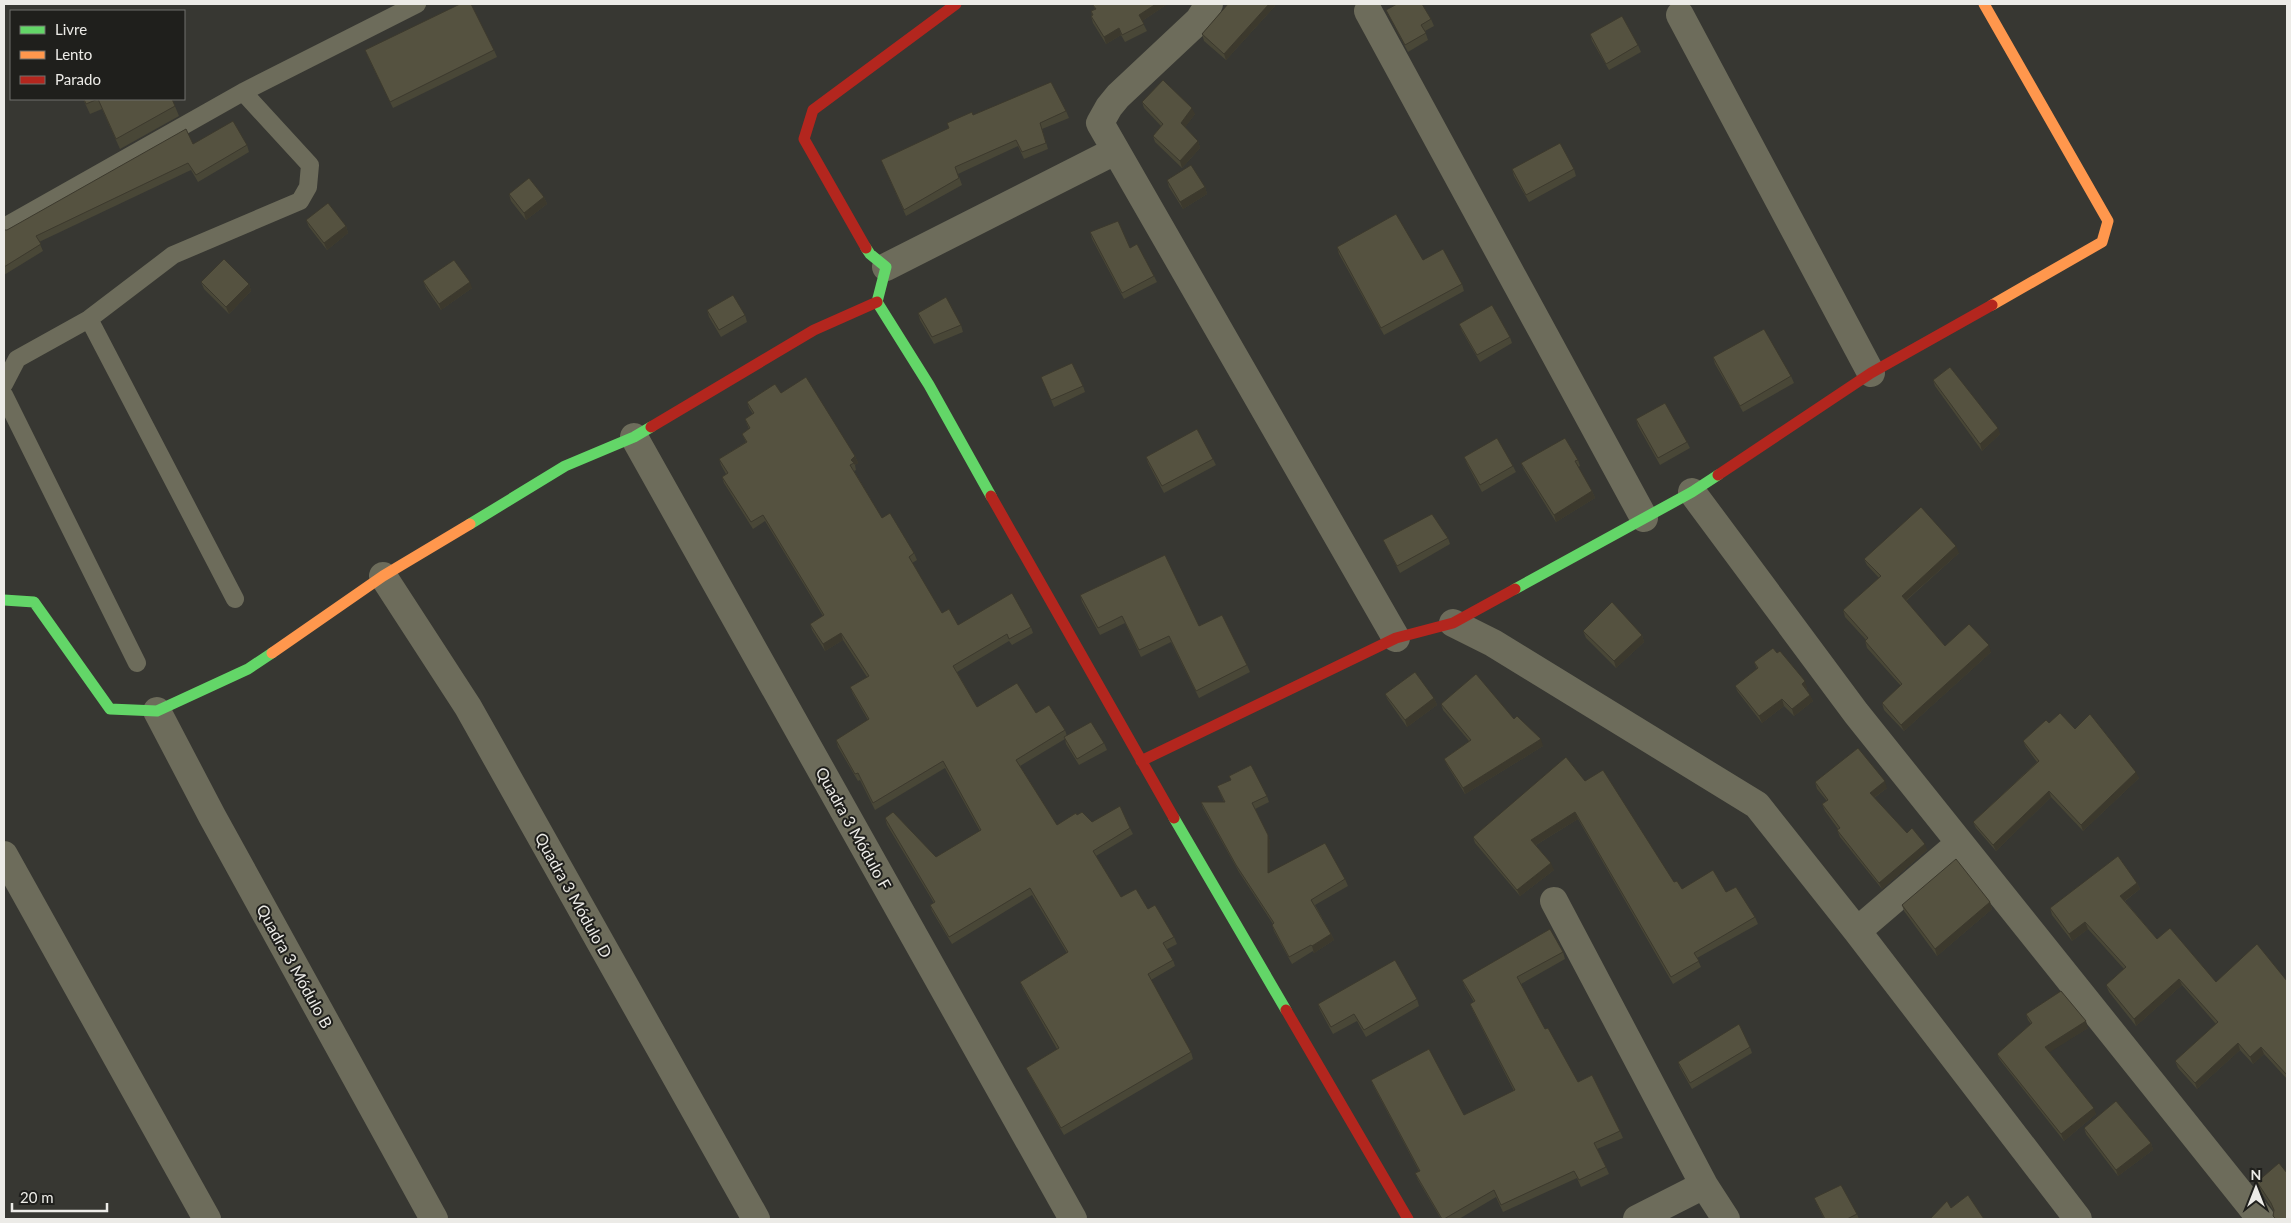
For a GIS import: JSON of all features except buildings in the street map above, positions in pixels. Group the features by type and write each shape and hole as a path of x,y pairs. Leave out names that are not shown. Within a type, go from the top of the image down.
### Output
{"street":[{"path":"886,267 870,254 804,139 813,110 956,4"},
{"path":"1209,4 1199,20 1108,107 1100,123 1396,638"},
{"path":"1141,761 1396,638 1453,623 1692,492 1871,372 2102,242 2108,221 1984,4"},
{"path":"1368,11 1644,518"},
{"path":"1680,15 1871,372"},
{"path":"1115,151 886,267 877,302 929,385 1141,761 1408,1219"},
{"path":"4,600 34,602 110,709 157,711 248,669 383,576 564,466 634,438 814,330 877,302"},
{"name":"Quadra 3 Módulo F","path":"634,438 1073,1219"},
{"path":"1692,492 1856,713 2262,1219"},
{"name":"Quadra 3 Módulo D","path":"383,576 468,707 756,1219"},
{"path":"1453,623 1493,643 1757,805 1857,931 2078,1219"},
{"name":"Quadra 3 Módulo B","path":"157,711 212,816 434,1219"},
{"path":"1857,931 1960,843"},
{"path":"4,855 207,1219"},
{"path":"1554,902 1704,1185 1726,1219"},
{"path":"1637,1219 1704,1185"}],"lane":[{"path":"4,227 243,92 417,4"},
{"path":"4,384 17,360 89,319 173,255 300,201 308,187 310,165 243,92"},
{"path":"89,319 235,599"},
{"path":"4,395 137,663"}],"traffic: fast":[{"path":"866,248 870,254 886,267 877,302 929,385 991,496"},
{"path":"470,524 565,466 634,437 651,427"},
{"path":"1515,589 1692,492 1718,475"},
{"path":"4,600 34,602 110,709 157,711 248,669 272,653"},
{"path":"1174,818 1286,1010"}],"traffic: slow":[{"path":"1984,4 2108,221 2102,242 1992,305"},
{"path":"272,653 383,576 470,524"}],"traffic: jam":[{"path":"866,248 804,139 813,110 956,4"},
{"path":"651,427 814,330 877,302"},
{"path":"1718,475 1871,373 1992,305"},
{"path":"991,496 1174,818"},
{"path":"1141,761 1396,638 1453,623 1515,589"},
{"path":"1286,1010 1408,1219"}]}
